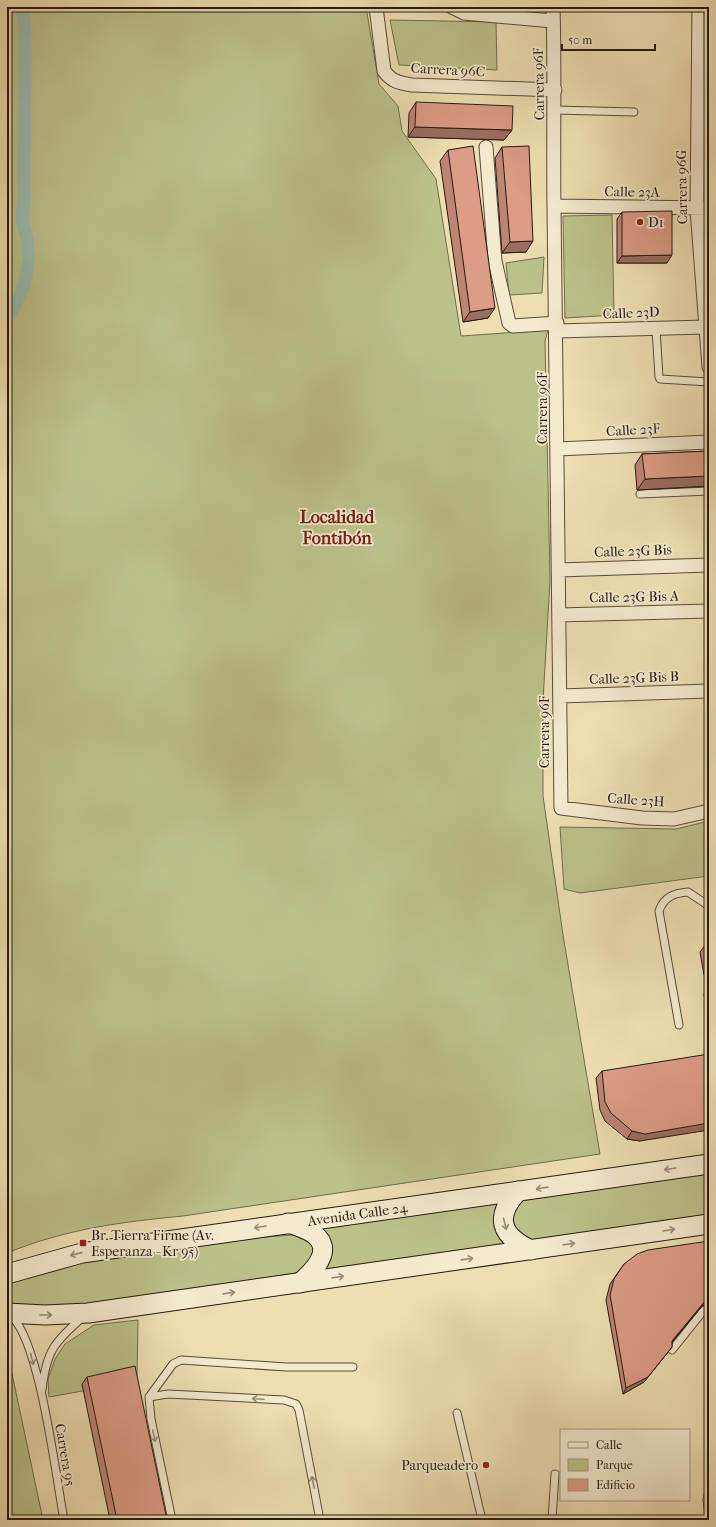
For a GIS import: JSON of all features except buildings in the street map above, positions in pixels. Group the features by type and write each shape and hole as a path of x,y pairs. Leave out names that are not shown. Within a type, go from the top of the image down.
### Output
{"main road":[{"name":"Avenida Calle 24","path":"7,1274 82,1252 709,1164"},
{"path":"518,1191 505,1208 503,1216 504,1226 515,1241 530,1250"},
{"path":"287,1223 310,1231 321,1242 323,1250 318,1266 300,1283"},
{"path":"7,1313 45,1315 88,1313 709,1224"}],"street":[{"name":"Carrera 96C","path":"376,7 384,71 389,78 395,82 412,86 555,90"},
{"path":"452,7 464,13 554,20"},
{"name":"Carrera 96F","path":"553,7 561,808"},
{"name":"Carrera 96G","path":"699,7 704,61 703,209 706,327 709,367"},
{"name":"Calle 23D","path":"486,147 495,261 509,323 514,326 557,327 706,327"},
{"name":"Calle 23A","path":"554,206 703,209"},
{"name":"Calle 23F","path":"558,449 709,442"},
{"name":"Calle 23G Bis","path":"559,570 709,565"},
{"name":"Calle 23G Bis A","path":"559,615 709,611"},
{"name":"Calle 23G Bis B","path":"560,696 709,691"},
{"name":"Calle 23H","path":"561,808 650,818 674,819 709,811"}],"lane":[{"path":"555,110 634,112"},
{"path":"656,328 658,377 709,382"},
{"path":"640,494 709,491"},
{"path":"679,1025 659,911 662,903 668,897 678,893 688,892 709,906"},
{"path":"672,1350 704,1310 709,1309"},
{"name":"Carrera 95","path":"7,1313 16,1321 25,1335 41,1394 64,1520"},
{"name":"Carrera 95","path":"41,1394 44,1368 50,1352 63,1336 88,1313"},
{"path":"172,1520 151,1419 149,1397 173,1364 181,1360 278,1367 353,1367"},
{"path":"149,1397 168,1394 284,1400 296,1404 299,1410 320,1520"},
{"path":"457,1413 482,1520"},
{"path":"552,1520 556,1474"},
{"path":"709,1491 707,1500 709,1516"}],"green space":[{"path":"7,7 366,7 379,84 398,106 402,131 436,179 461,336 548,330 545,341 550,580 543,701 543,796 563,935 600,1154 183,1216 115,1224 72,1232 7,1253"},
{"path":"390,20 496,22 497,70 399,65"},
{"path":"612,215 614,315 565,318 563,216"},
{"path":"544,257 542,293 509,295 506,263"},
{"path":"709,821 709,876 580,893 564,889 560,827 676,829"},
{"path":"709,1172 709,1217 527,1241 509,1223 519,1201"},
{"path":"499,1201 495,1220 497,1231 499,1236 508,1246 321,1272 326,1266 332,1248 328,1237 318,1226"},
{"path":"292,1235 304,1237 313,1242 314,1248 311,1261 296,1273 84,1306 46,1307 7,1303 7,1282 64,1265 118,1256 186,1248 238,1239"},
{"path":"138,1320 137,1377 110,1386 49,1397 48,1379 55,1359 65,1344 94,1325"},
{"path":"7,1350 43,1520 7,1520"}],"waterway":[{"path":"7,316 12,311 24,286 29,260 27,239 22,219 24,197 25,80 25,32 22,7"}],"place":[{"name":"D1","path":"640,222"},
{"name":"Br. Tierra Firme (Av. Esperanza - Kr 95)","path":"83,1243"},
{"name":"Parqueadero","path":"486,1465"}],"district":[{"name":"Localidad Fontibón","path":"337,527"}]}
